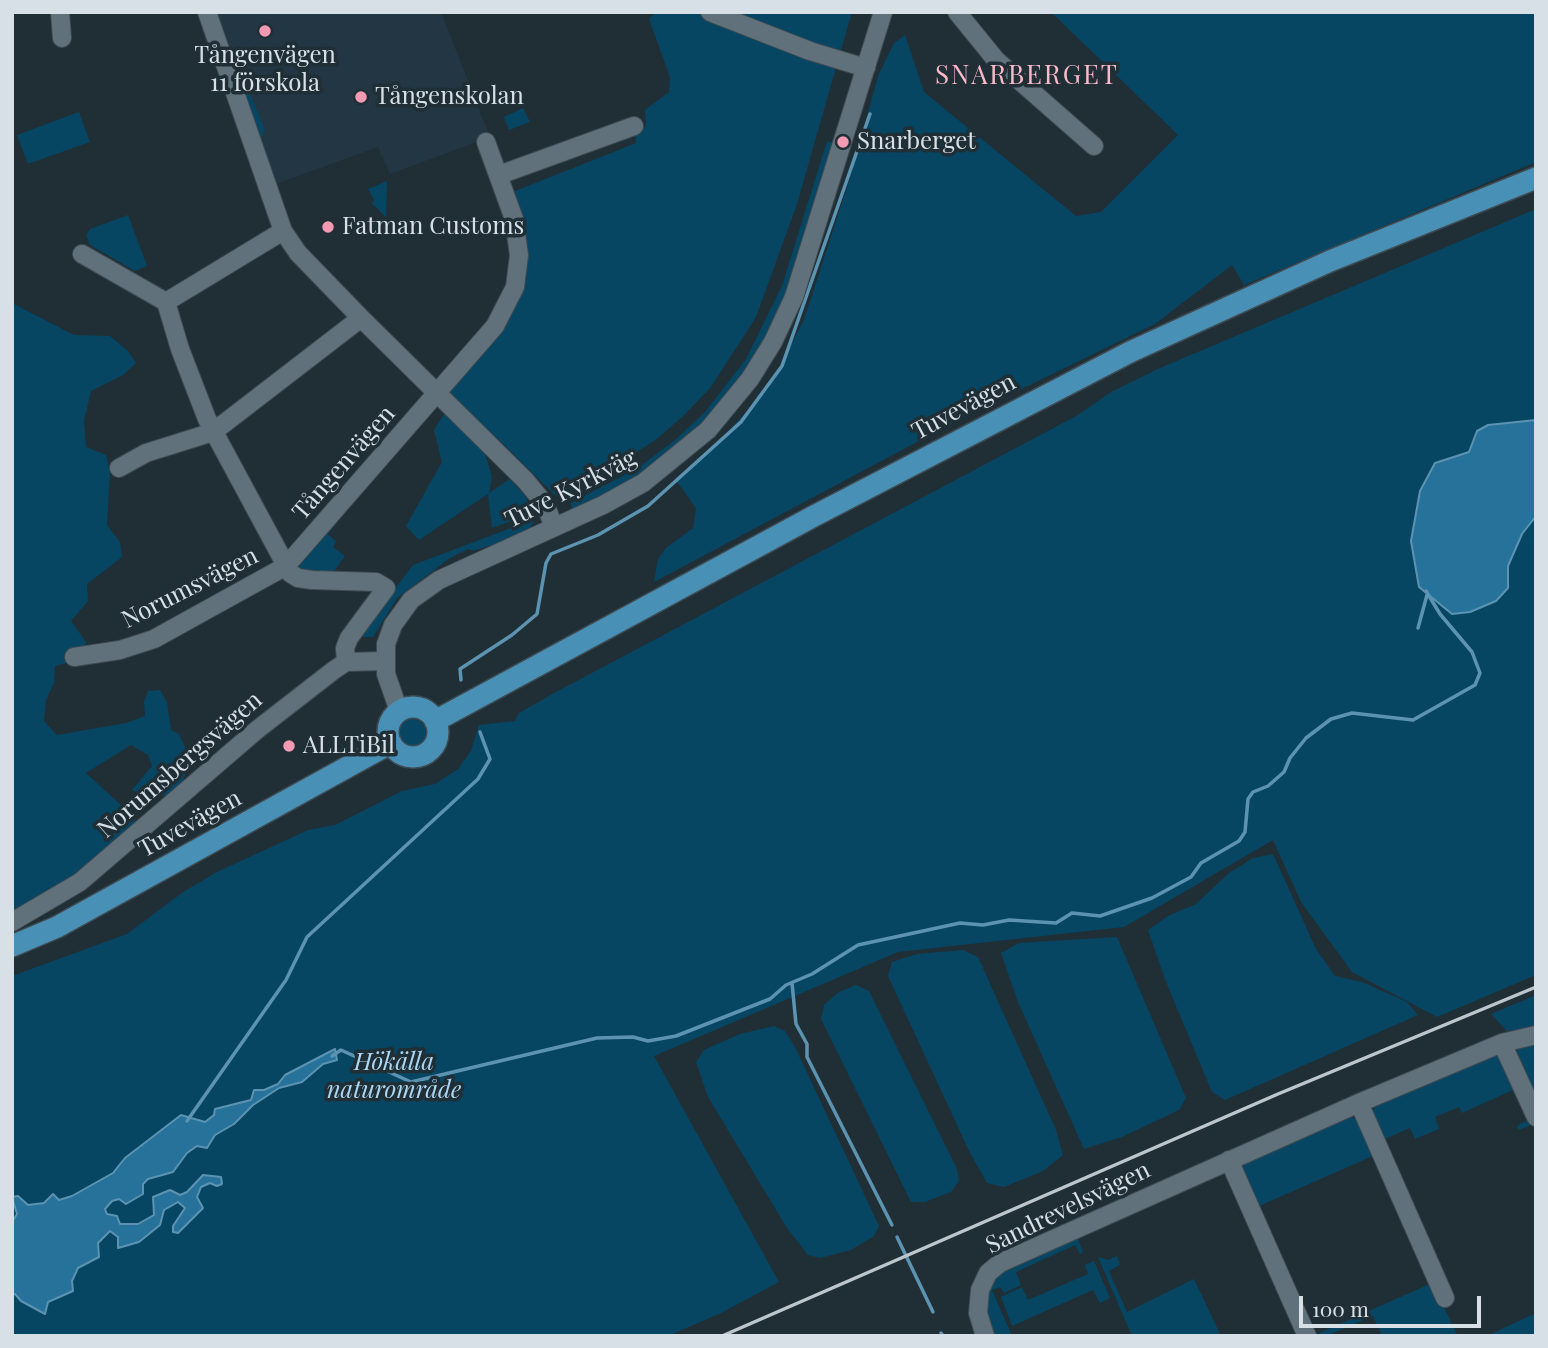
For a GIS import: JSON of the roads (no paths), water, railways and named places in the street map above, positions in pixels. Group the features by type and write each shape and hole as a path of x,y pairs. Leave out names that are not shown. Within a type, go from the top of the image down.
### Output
{"main road":[{"name":"Tuvevägen","path":"435,721 761,544 1094,369 1330,261 1536,178"},
{"path":"416,707 427,712 435,721 436,740 424,754 405,755 391,743 389,726 399,711 416,707"},
{"name":"Tuvevägen","path":"12,946 57,927 391,743"}],"street":[{"path":"60,12 62,38"},
{"path":"207,12 283,231 298,253 361,318 438,391 525,480 545,503 554,527"},
{"path":"710,12 810,51 866,68"},
{"name":"Tuve Kyrkväg","path":"384,662 393,625 418,594 464,568 627,493 664,469 716,421 756,370 794,297 883,12"},
{"path":"957,12 996,60 1094,146"},
{"path":"499,175 634,126"},
{"name":"Tångenvägen","path":"286,566 495,326 515,287 518,239 486,142"},
{"path":"82,254 166,302 283,231"},
{"name":"Norumsvägen","path":"166,302 180,349 213,432 286,566 298,578 370,581 386,589 349,638 345,648 346,662"},
{"path":"119,468 146,453 213,432 361,318"},
{"name":"Norumsvägen","path":"74,657 120,650 154,639 286,566"},
{"path":"346,662 384,662 399,711"},
{"name":"Norumsbergsvägen","path":"12,922 80,882 258,729 346,662"},
{"name":"Sandrevelsvägen","path":"985,1336 978,1313 979,1290 988,1273 1000,1263 1359,1103 1502,1043 1536,1035"},
{"path":"1502,1043 1536,1117"},
{"path":"1359,1103 1445,1298"},
{"path":"1229,1160 1307,1336"}],"waterway":[{"path":"461,680 460,669 512,635 537,614 546,563 551,554 598,535 648,506 741,422 782,366 870,114"},
{"path":"332,1056 341,1050 411,1082 597,1038 633,1037 648,1041 676,1036 770,999 786,985 812,974 858,945 960,923 983,925 1009,920 1056,923 1072,913 1100,916 1152,898 1191,877 1201,863 1239,841 1245,832 1248,799 1253,792 1268,786 1284,772 1290,758 1306,738 1331,719 1352,713 1413,720 1475,685 1480,673 1472,652 1440,614 1426,591"},
{"path":"1418,628 1427,595"},
{"path":"187,1121 286,980 307,937 478,779 490,759 480,732"},
{"path":"792,983 796,1024 807,1044 807,1057 892,1225"},
{"path":"897,1237 933,1312"}],"railway":[{"path":"722,1336 1278,1094 1536,987"}],"place":[{"name":"Tångenvägen 11 förskola","path":"265,31"},
{"name":"Tångenskolan","path":"361,97"},
{"name":"Snarberget","path":"843,142"},
{"name":"Fatman Customs","path":"328,227"},
{"name":"ALLTiBil","path":"289,746"}],"district":[{"name":"SNARBERGET","path":"1027,76"}],"park label":[{"name":"Hökälla naturområde","path":"394,1077"}]}
